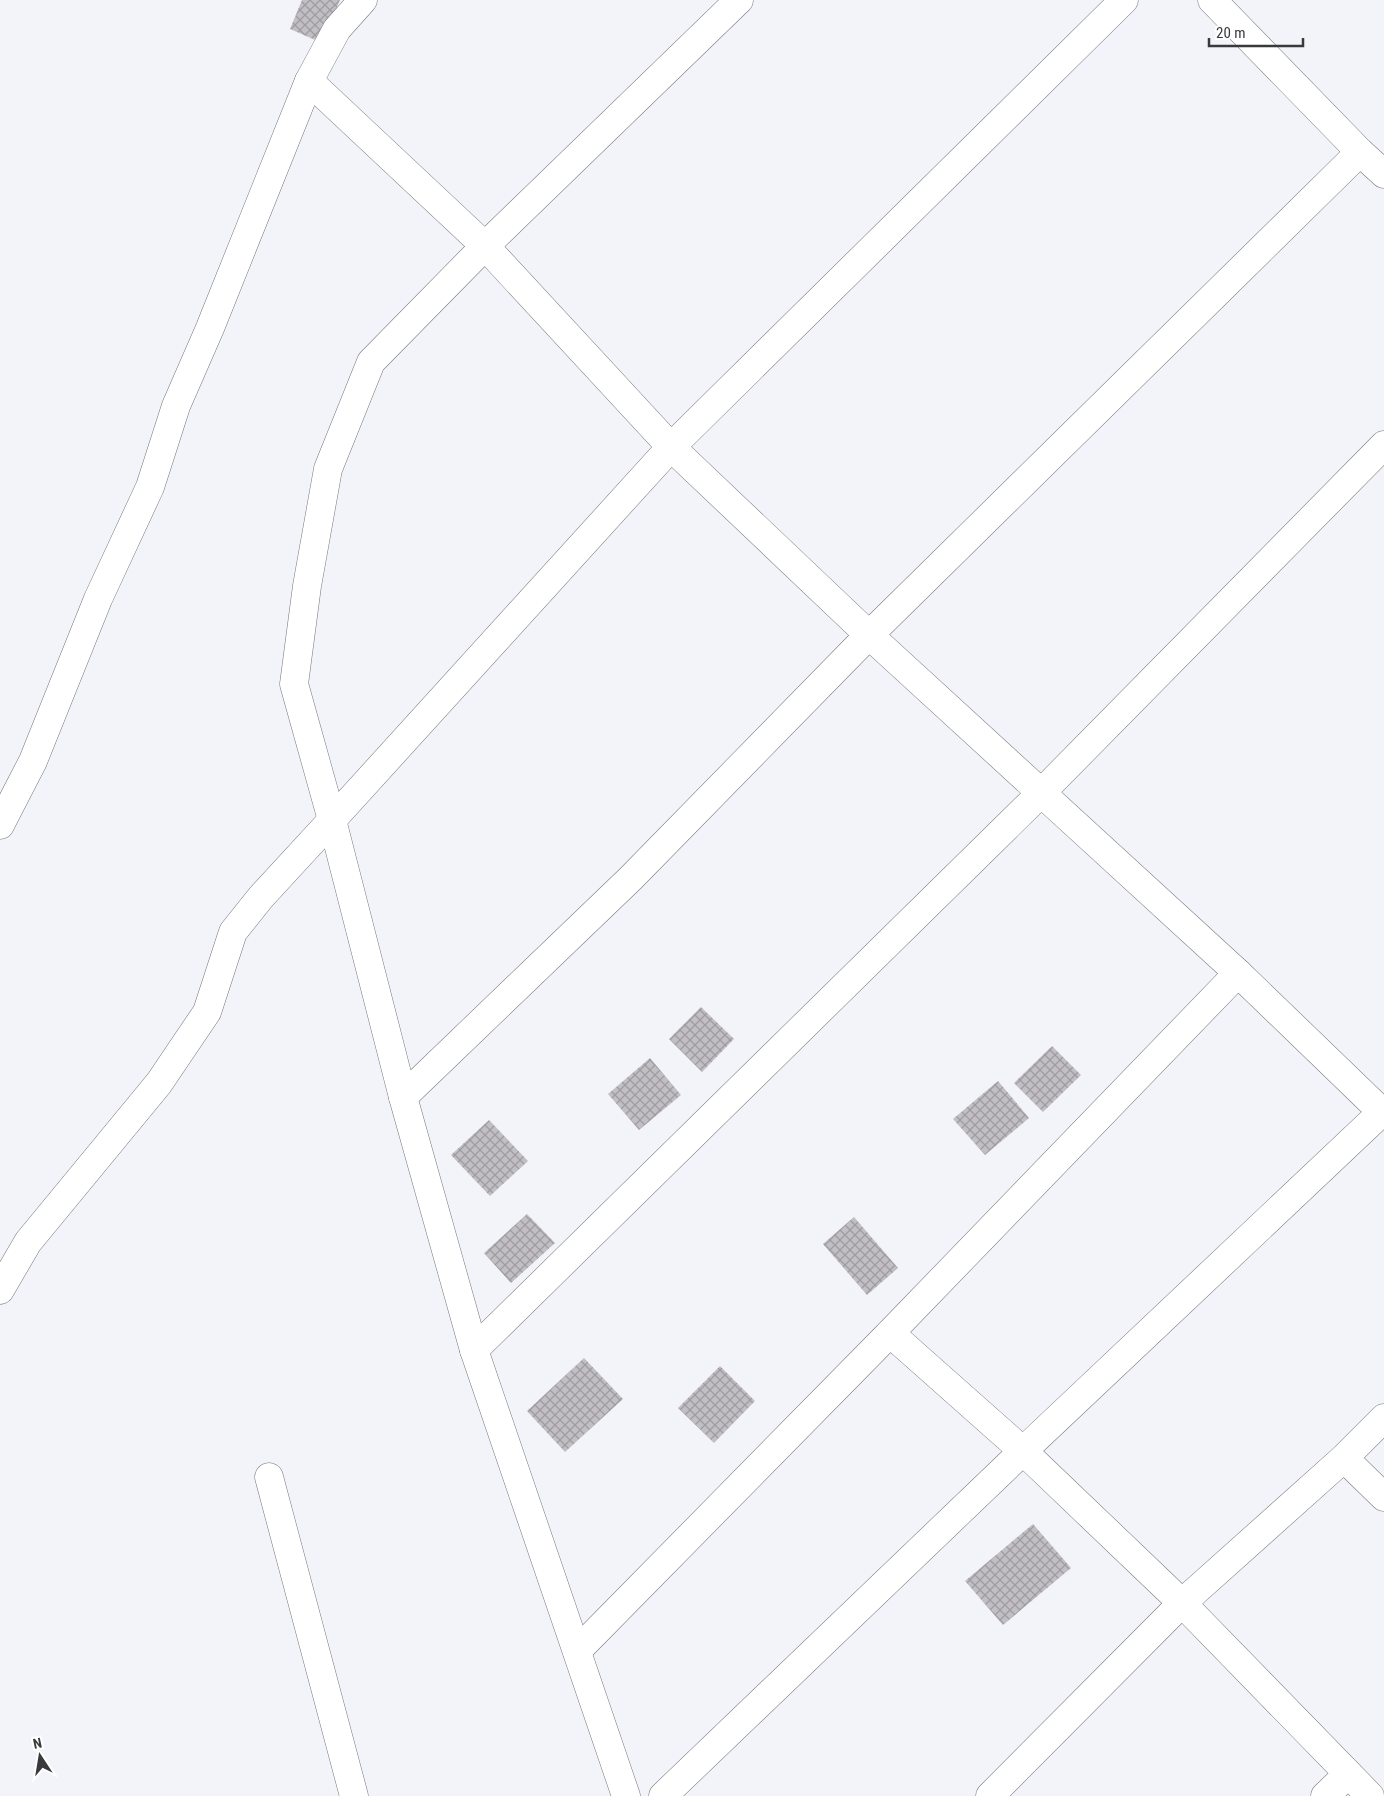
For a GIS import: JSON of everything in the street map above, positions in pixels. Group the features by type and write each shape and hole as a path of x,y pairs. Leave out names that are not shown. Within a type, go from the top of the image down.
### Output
{"street":[{"path":"0,825 33,761 98,599 150,487 176,406 210,328 309,81 337,29 363,0"},
{"path":"626,1796 474,1350 403,1097 332,820 294,684 307,586 328,469 371,362 485,246 739,0"},
{"path":"0,1290 28,1242 158,1083 207,1012 232,932 261,896 671,447 1124,0"},
{"path":"1212,0 1360,152 1384,174"},
{"path":"309,81 485,246 671,447 869,634 1238,973 1383,1113 1023,1451 662,1796"},
{"path":"403,1097 631,878 869,634 1360,152"},
{"path":"474,1350 1042,792 1384,445"},
{"path":"578,1651 890,1333 1238,973"},
{"path":"890,1333 1023,1451 1182,1603 1370,1796"},
{"path":"990,1796 1182,1603 1344,1458 1384,1418"},
{"path":"1344,1458 1384,1497"},
{"path":"269,1477 354,1796"},
{"path":"1325,1796 1348,1774"}],"building":[{"path":"302,0 340,0 322,43 290,29"},
{"path":"701,1007 734,1039 702,1072 669,1039"},
{"path":"1052,1046 1081,1075 1043,1112 1014,1083"},
{"path":"650,1058 681,1095 639,1130 608,1094"},
{"path":"998,1081 1029,1118 985,1155 953,1119"},
{"path":"489,1120 528,1161 490,1196 451,1155"},
{"path":"527,1214 555,1243 511,1283 484,1253"},
{"path":"854,1217 898,1268 867,1295 823,1244"},
{"path":"584,1358 623,1399 565,1452 527,1411"},
{"path":"720,1366 755,1401 714,1443 678,1408"},
{"path":"1033,1524 1071,1568 1003,1625 965,1581"}]}
